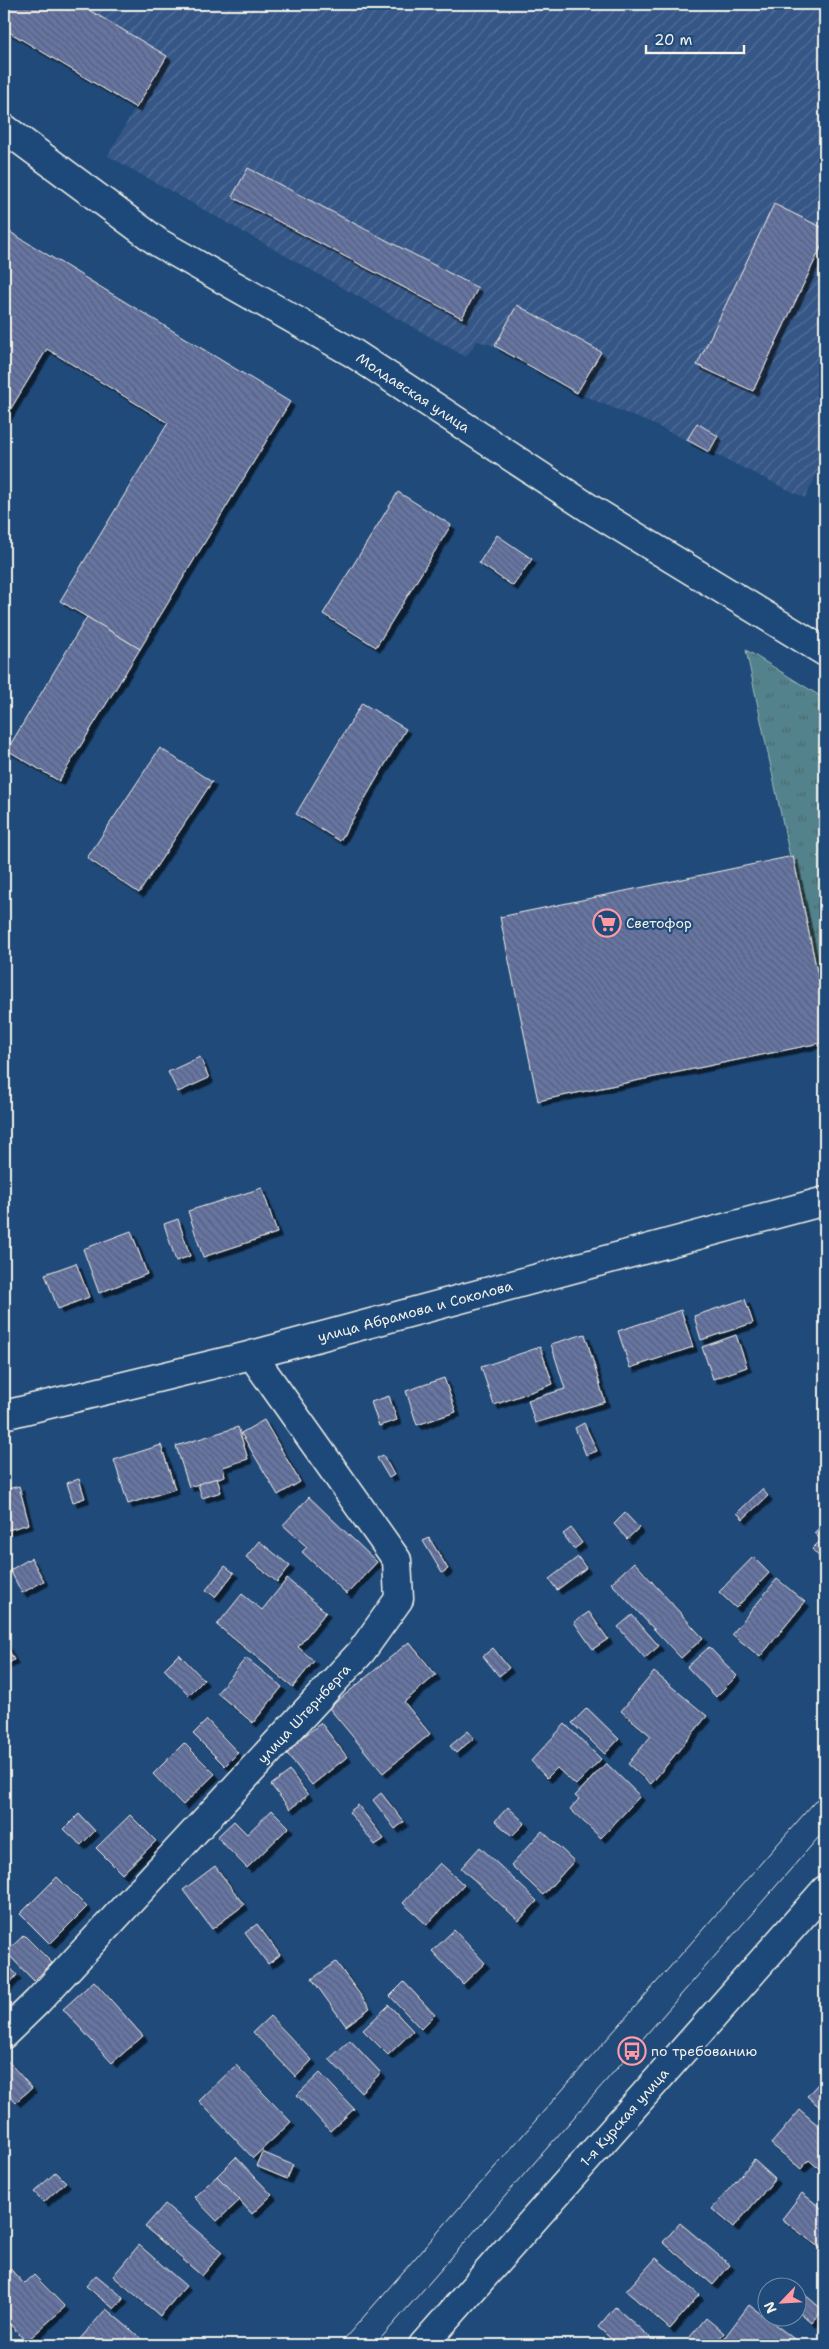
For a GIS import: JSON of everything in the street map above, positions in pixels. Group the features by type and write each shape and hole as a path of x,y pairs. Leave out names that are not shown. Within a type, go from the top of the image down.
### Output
{"street":[{"name":"Молдавская улица","path":"4,128 158,243 353,353 589,508 825,652"},
{"name":"улица Абрамова и Соколова","path":"4,1415 252,1356 825,1201"},
{"name":"улица Штернберга","path":"4,2034 37,2002 361,1652 399,1599 397,1560 252,1356"},
{"name":"1-я Курская улица","path":"422,2345 825,1890"}],"shaded area":[{"path":"4,4 825,4 825,458 805,498 657,426 577,393 495,346 477,341 466,357 108,156 135,108 4,29"}],"green space":[{"path":"746,650 825,699 825,1021"}],"building":[{"path":"6,4 79,4 167,56 136,108 4,29 4,7"},
{"path":"248,168 478,288 462,318 232,197"},
{"path":"774,204 825,229 825,239 753,391 697,365"},
{"path":"10,232 290,402 140,649 60,601 168,423 47,349 4,420 4,242"},
{"path":"517,305 601,352 577,393 495,346"},
{"path":"697,423 718,436 709,452 687,440"},
{"path":"398,492 451,525 376,647 323,614"},
{"path":"497,535 532,559 513,586 479,563"},
{"path":"87,617 140,649 59,781 7,750"},
{"path":"362,703 406,729 340,841 296,814"},
{"path":"160,748 212,782 139,893 87,858"},
{"path":"793,856 825,1010 825,1042 538,1101 500,917"},
{"path":"200,1057 209,1078 178,1092 168,1072"},
{"path":"262,1188 277,1233 203,1257 188,1211"},
{"path":"178,1219 190,1256 176,1261 164,1224"},
{"path":"131,1231 147,1274 99,1293 83,1249"},
{"path":"76,1263 89,1297 58,1309 45,1274"},
{"path":"745,1299 753,1323 701,1340 694,1316"},
{"path":"681,1310 693,1347 630,1368 618,1331"},
{"path":"585,1334 605,1402 535,1423 528,1400 565,1389 551,1344"},
{"path":"736,1335 747,1367 713,1379 702,1347"},
{"path":"540,1347 553,1384 494,1405 481,1367"},
{"path":"444,1378 456,1412 417,1425 406,1391"},
{"path":"389,1396 397,1420 379,1426 371,1402"},
{"path":"264,1420 300,1482 278,1495 241,1433"},
{"path":"584,1423 597,1451 586,1455 575,1428"},
{"path":"238,1427 248,1459 223,1467 225,1476 189,1487 176,1446"},
{"path":"161,1445 175,1489 128,1504 114,1460"},
{"path":"383,1455 394,1475 389,1478 377,1458"},
{"path":"217,1478 221,1492 202,1498 198,1484"},
{"path":"79,1479 85,1498 73,1502 67,1483"},
{"path":"19,1486 29,1524 4,1531 4,1490"},
{"path":"762,1489 768,1496 743,1519 737,1513"},
{"path":"309,1497 377,1562 347,1594 302,1552 307,1547 283,1525"},
{"path":"625,1513 639,1528 627,1539 614,1524"},
{"path":"825,1522 825,1563 812,1549 821,1540 814,1533"},
{"path":"571,1528 582,1543 574,1549 563,1534"},
{"path":"429,1538 448,1569 442,1573 423,1541"},
{"path":"259,1541 290,1566 277,1582 246,1557"},
{"path":"578,1557 586,1568 557,1590 549,1579"},
{"path":"753,1557 769,1573 736,1608 719,1592"},
{"path":"31,1558 44,1581 22,1593 10,1570"},
{"path":"634,1562 703,1638 681,1658 611,1583"},
{"path":"225,1566 234,1573 215,1597 206,1590"},
{"path":"287,1579 326,1612 298,1647 314,1661 293,1687 217,1625 242,1594 262,1610"},
{"path":"777,1579 805,1602 760,1657 732,1634"},
{"path":"589,1612 608,1639 593,1649 574,1622"},
{"path":"632,1615 659,1646 645,1658 618,1627"},
{"path":"4,1641 14,1660 4,1665"},
{"path":"409,1642 436,1675 404,1702 430,1734 383,1773 329,1708"},
{"path":"709,1647 737,1676 716,1697 687,1667"},
{"path":"493,1648 509,1668 499,1676 483,1656"},
{"path":"179,1654 204,1680 189,1695 164,1669"},
{"path":"246,1658 282,1687 253,1723 217,1693"},
{"path":"654,1672 707,1716 651,1784 628,1764 651,1736 621,1711"},
{"path":"587,1708 619,1739 605,1754 572,1723"},
{"path":"207,1720 238,1753 225,1766 193,1734"},
{"path":"321,1723 347,1757 312,1785 285,1751"},
{"path":"565,1724 601,1759 576,1785 557,1768 547,1778 531,1761"},
{"path":"468,1731 474,1738 456,1753 450,1746"},
{"path":"184,1743 215,1774 183,1805 153,1774"},
{"path":"606,1763 640,1796 601,1838 570,1809 579,1799 575,1796"},
{"path":"290,1771 308,1795 290,1809 271,1785"},
{"path":"381,1793 404,1822 395,1829 373,1800"},
{"path":"358,1805 384,1839 375,1845 349,1812"},
{"path":"508,1807 525,1823 512,1836 495,1821"},
{"path":"272,1810 289,1827 247,1868 217,1837 234,1821 247,1834"},
{"path":"79,1814 95,1831 81,1845 64,1829"},
{"path":"130,1815 156,1841 122,1874 96,1848"},
{"path":"542,1831 574,1861 543,1895 511,1865"},
{"path":"480,1847 537,1901 519,1921 461,1868"},
{"path":"440,1863 464,1885 427,1925 403,1903"},
{"path":"215,1866 244,1905 212,1929 183,1890"},
{"path":"57,1877 87,1907 50,1944 20,1914"},
{"path":"257,1924 280,1955 268,1964 245,1933"},
{"path":"454,1930 485,1963 463,1984 432,1951"},
{"path":"24,1935 52,1963 34,1981 6,1952"},
{"path":"4,1961 17,1975 4,1989"},
{"path":"336,1962 370,2008 346,2026 312,1979"},
{"path":"94,1981 143,2036 112,2063 63,2009"},
{"path":"404,1982 435,2015 421,2029 390,1996"},
{"path":"389,2005 413,2031 388,2055 363,2030"},
{"path":"270,2016 312,2060 296,2077 253,2032"},
{"path":"350,2040 381,2073 361,2092 329,2059"},
{"path":"5,2058 32,2088 16,2102 4,2089"},
{"path":"236,2065 291,2122 253,2158 199,2101"},
{"path":"320,2073 354,2109 330,2131 297,2095"},
{"path":"825,2076 825,2112 807,2096"},
{"path":"800,2110 825,2131 823,2143 825,2145 824,2173 809,2160 801,2169 771,2144"},
{"path":"262,2152 293,2165 287,2179 256,2166"},
{"path":"236,2157 272,2195 252,2214 217,2176"},
{"path":"754,2160 775,2179 734,2227 712,2209"},
{"path":"56,2172 66,2182 44,2202 34,2192"},
{"path":"217,2176 240,2200 217,2221 194,2197"},
{"path":"802,2193 825,2211 825,2252 782,2219"},
{"path":"165,2204 222,2252 202,2276 145,2227"},
{"path":"680,2223 730,2265 713,2285 663,2242"},
{"path":"139,2245 186,2286 160,2316 113,2276"},
{"path":"656,2258 699,2295 670,2329 626,2291"},
{"path":"4,2262 24,2284 34,2275 65,2307 26,2342 9,2323 4,2328"},
{"path":"96,2275 124,2298 114,2309 86,2286"},
{"path":"806,2296 823,2310 812,2323 806,2318"},
{"path":"749,2305 756,2310 756,2326 777,2326 801,2344 800,2345 719,2345"},
{"path":"615,2307 659,2345 618,2345 598,2327"},
{"path":"106,2309 149,2345 86,2345 79,2340"},
{"path":"706,2318 724,2333 714,2345 684,2344"}],"tram line":[{"path":"339,2345 825,1790"},
{"path":"375,2345 825,1830"}],"place":[{"name":"Светофор","path":"607,923"},
{"name":"по требованию","path":"632,2051"}]}
